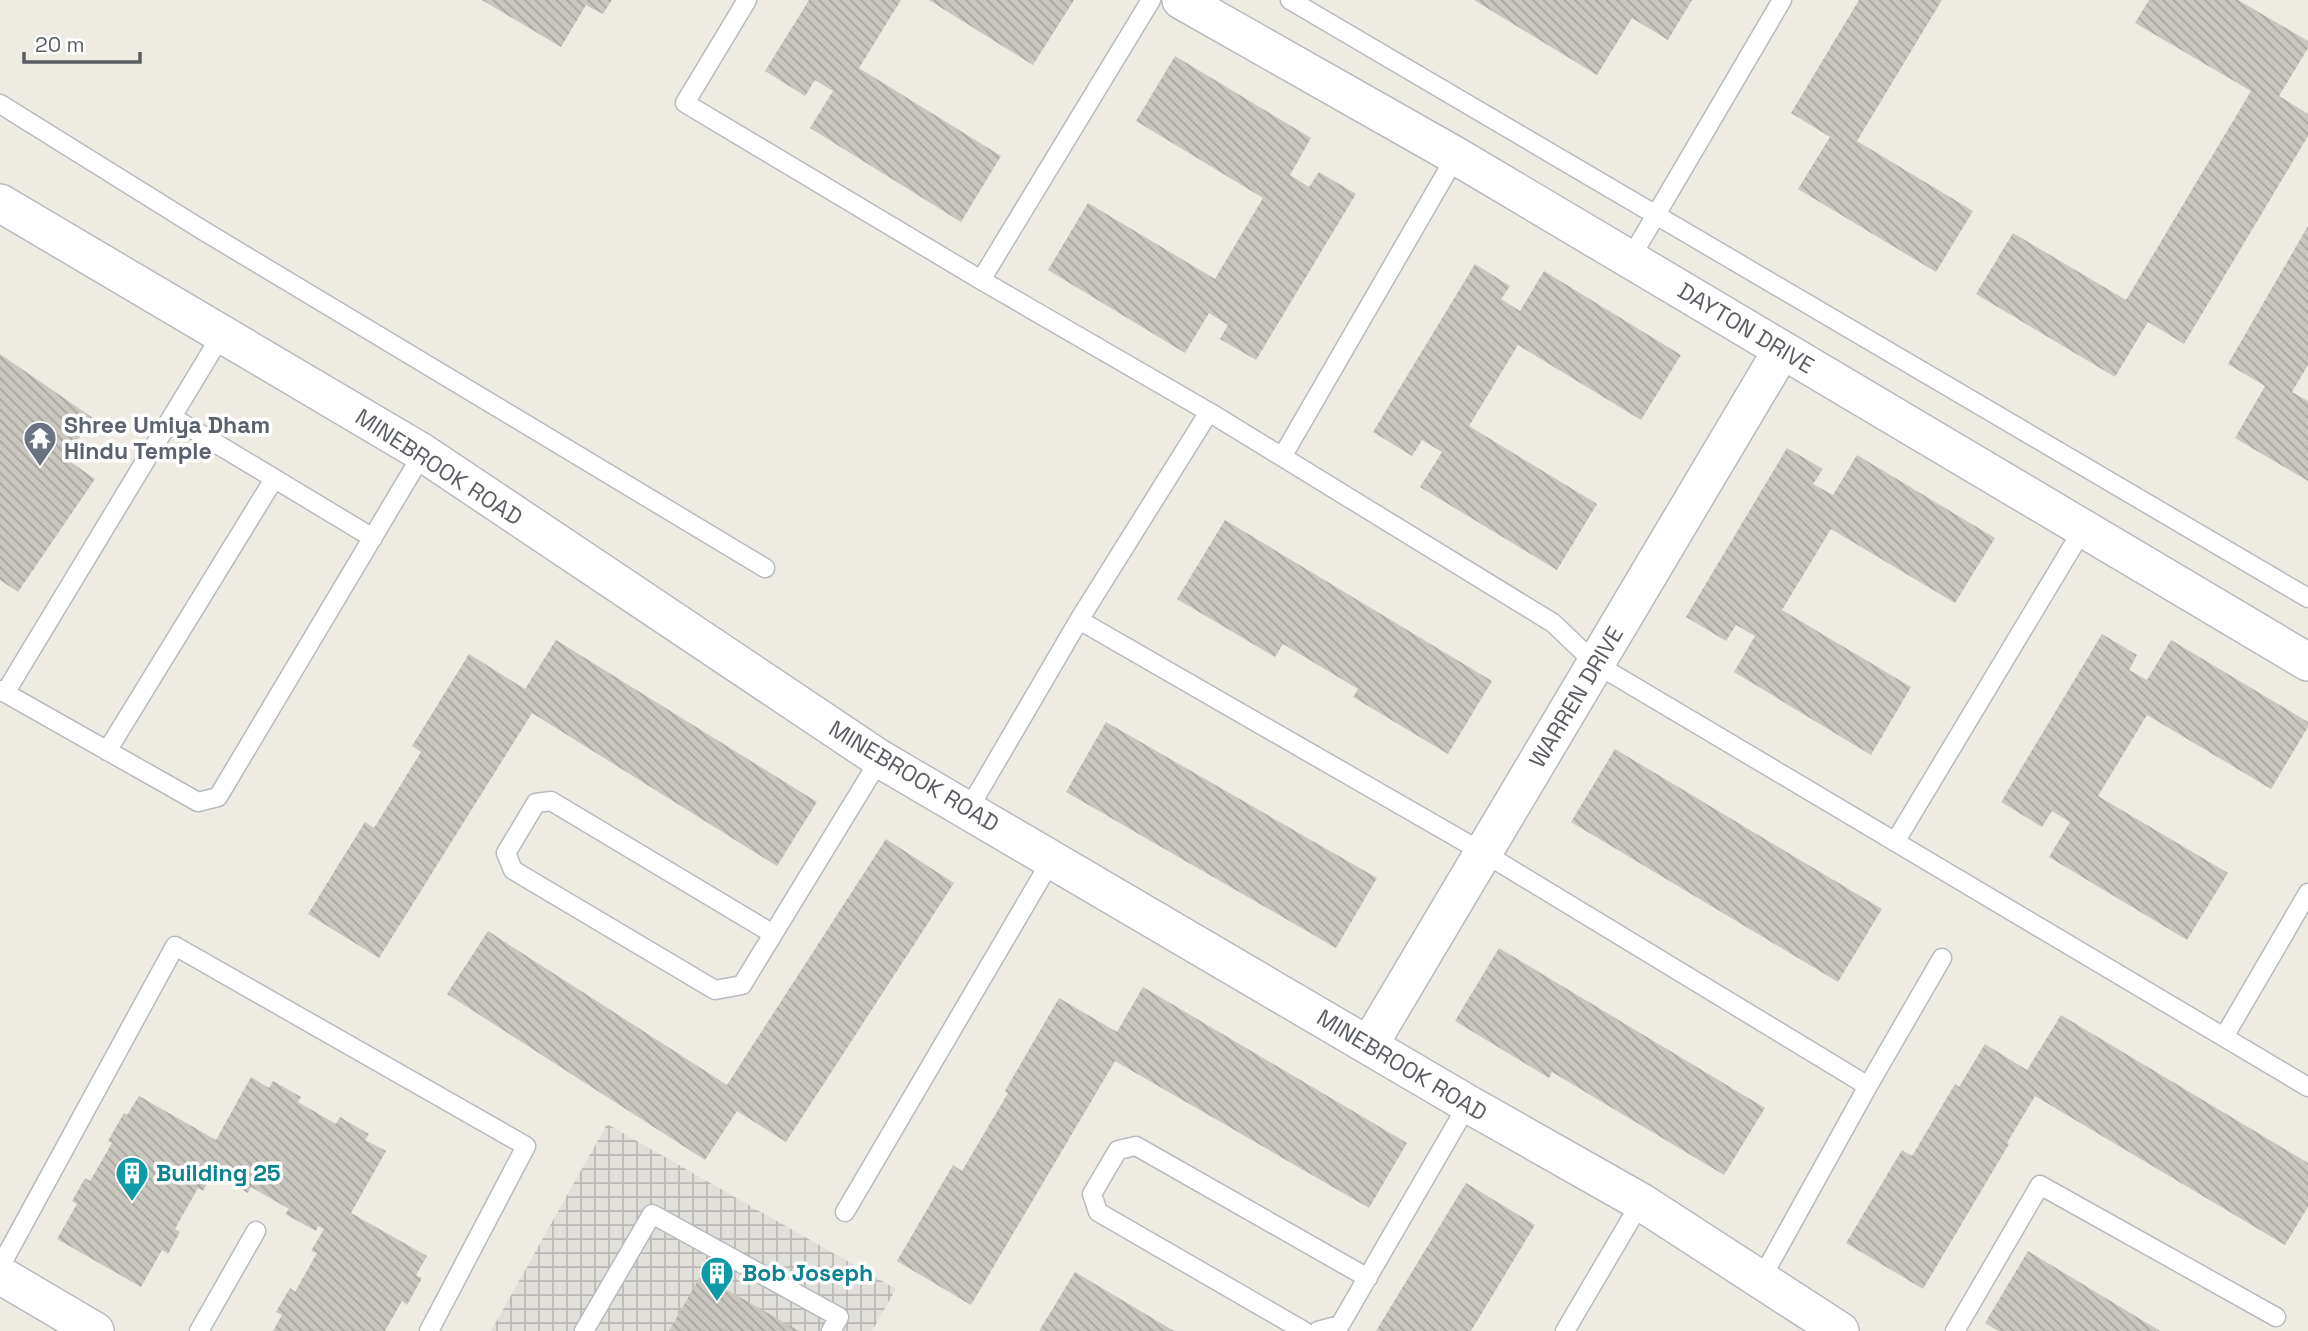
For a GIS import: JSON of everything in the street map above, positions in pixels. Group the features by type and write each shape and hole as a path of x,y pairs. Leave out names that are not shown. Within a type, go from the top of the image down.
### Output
{"street":[{"name":"DAYTON DRIVE","path":"1181,0 1456,156 2308,662"},
{"name":"MINEBROOK ROAD","path":"0,203 423,453 880,759 1468,1104 1641,1202 1828,1328"},
{"name":"WARREN DRIVE","path":"1369,1045 1782,349"},
{"path":"0,1275 95,1331"}],"lane":[{"path":"747,0 685,103 981,281 1209,412 1553,623 1596,664 2308,1087"},
{"path":"981,281 1151,0"},
{"path":"1290,0 2308,598"},
{"path":"1630,259 1782,0"},
{"path":"0,104 204,232 765,568"},
{"path":"1282,457 1456,156"},
{"path":"222,334 2,692 198,802 218,797 423,453"},
{"path":"968,810 1079,620 1209,412"},
{"path":"172,417 373,538"},
{"path":"107,751 274,479"},
{"path":"1895,842 2082,529"},
{"path":"1079,620 1484,853 1868,1086"},
{"path":"773,934 551,801 536,803 506,853 513,870 715,990 742,985 880,759"},
{"path":"845,1212 1052,859"},
{"path":"2224,1037 2308,893"},
{"path":"0,1267 175,946 526,1146 429,1331"},
{"path":"1760,1281 1942,958"},
{"path":"1318,1331 1340,1325 1468,1104"},
{"path":"1304,1331 1098,1212 1092,1194 1118,1150 1136,1146 1368,1278"},
{"path":"1955,1331 2040,1185 2276,1317"},
{"path":"1565,1331 1641,1202"},
{"path":"584,1331 652,1214 839,1317 831,1331"},
{"path":"199,1331 256,1231"}],"shaded area":[{"path":"607,1124 896,1289 872,1331 491,1331"}],"building":[{"path":"482,0 612,0 603,14 586,5 561,47"},
{"path":"809,0 901,0 859,68 1001,156 961,222 810,128 833,91 815,80 805,96 765,71"},
{"path":"929,0 1074,0 1033,65"},
{"path":"1474,0 1692,0 1668,40 1632,18 1597,75"},
{"path":"1859,0 1942,0 1857,141 1973,211 1936,272 1798,189 1830,137 1791,113"},
{"path":"2149,0 2238,0 2308,41 2308,48 2279,96 2308,114 2308,136 2184,344 2148,322 2115,377 1976,294 2013,233 2126,300 2251,91 2135,23"},
{"path":"1175,56 1311,138 1290,175 1309,187 1319,172 1356,194 1256,360 1220,339 1228,325 1209,313 1185,353 1048,270 1088,203 1215,279 1263,198 1136,121"},
{"path":"2308,226 2308,365 2292,392 2308,401 2308,481 2235,438 2265,386 2228,364"},
{"path":"1475,264 1510,286 1501,299 1520,311 1544,271 1681,355 1641,420 1518,345 1469,426 1597,504 1557,570 1420,487 1442,452 1422,440 1412,456 1373,432"},
{"name":"Shree Umiya Dham Hindu Temple","path":"0,354 93,418 65,458 95,479 18,592 0,580"},
{"path":"1787,448 1823,469 1813,484 1833,495 1857,455 1995,538 1955,603 1831,529 1782,610 1911,687 1871,755 1734,672 1755,636 1736,625 1726,641 1686,617"},
{"path":"1225,520 1492,681 1448,754 1353,697 1358,689 1283,644 1275,657 1177,599"},
{"path":"2102,634 2137,655 2129,670 2147,680 2171,640 2308,722 2308,727 2271,789 2147,715 2098,796 2228,873 2187,940 2049,857 2070,822 2052,811 2042,827 2001,802"},
{"path":"556,640 817,802 777,866 532,713 379,958 308,914 365,822 374,828 421,752 412,746 469,654 525,689"},
{"path":"1106,722 1377,878 1336,948 1066,792"},
{"path":"1615,749 1882,909 1838,982 1571,822"},
{"path":"886,839 954,883 786,1142 737,1111 705,1160 447,994 488,931 727,1085"},
{"path":"1499,948 1765,1108 1724,1175 1552,1072 1549,1078 1455,1021"},
{"path":"1143,987 1407,1143 1369,1208 1115,1061 971,1305 897,1261 953,1165 962,1171 1059,998 1117,1032"},
{"path":"2061,1015 2308,1163 2308,1207 2285,1245 2035,1096 1923,1289 1846,1243 1902,1150 1912,1156 1955,1084 1959,1087 1985,1044 2027,1070"},
{"name":"Building 25","path":"251,1077 269,1088 273,1081 301,1097 298,1102 336,1124 340,1117 369,1134 365,1140 386,1151 351,1213 427,1256 416,1275 422,1278 407,1305 402,1301 385,1331 273,1331 282,1315 276,1312 290,1288 295,1292 317,1253 311,1251 324,1229 318,1226 316,1231 285,1214 289,1209 251,1187 248,1193 221,1178 223,1173 216,1169 203,1191 198,1188 175,1229 180,1232 168,1254 162,1250 141,1287 57,1239 77,1204 72,1201 85,1178 90,1181 112,1143 108,1141 124,1113 127,1115 139,1096 216,1140"},
{"path":"1466,1183 1535,1225 1471,1331 1376,1331"},
{"path":"2028,1251 2160,1331 1998,1331 1985,1323"},
{"path":"1075,1272 1174,1331 1039,1331"},
{"name":"Bob Joseph","path":"701,1275 799,1331 669,1331"}],"place":[{"name":"Shree Umiya Dham Hindu Temple","path":"40,468"},
{"name":"Building 25","path":"132,1203"},
{"name":"Bob Joseph","path":"717,1303"}]}
